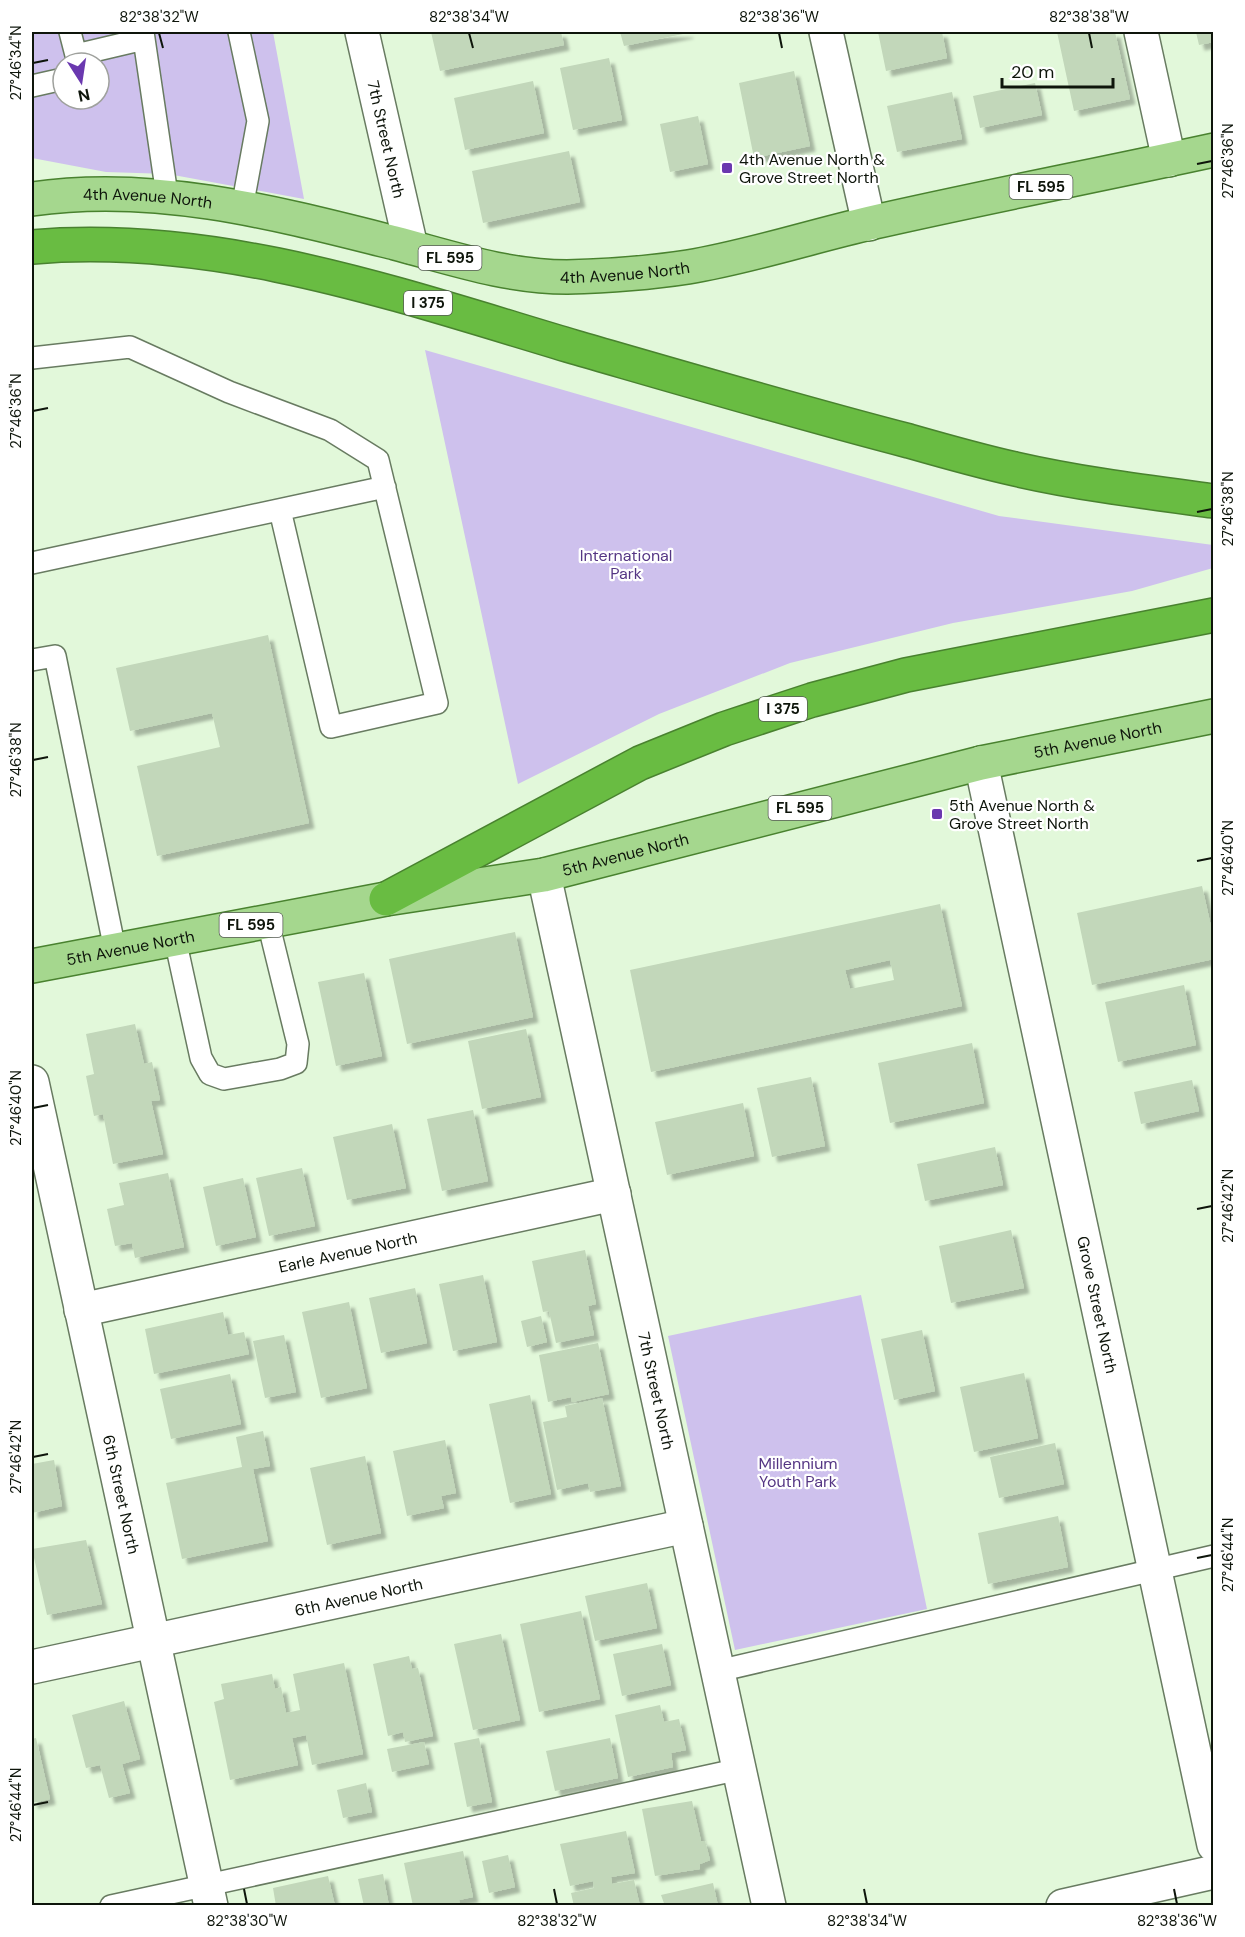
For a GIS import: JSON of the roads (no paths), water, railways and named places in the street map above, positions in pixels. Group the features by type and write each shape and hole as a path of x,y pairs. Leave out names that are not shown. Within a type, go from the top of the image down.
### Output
{"highway":[{"name":"I 375","path":"32,247 117,246 194,252 277,265 387,292 814,417 1014,469 1110,487 1214,501"},
{"name":"I 375","path":"386,899 640,763 724,729 812,700 906,675 1214,615"}],"main road":[{"name":"4th Avenue North","path":"32,198 126,193 167,195 314,222 479,266 526,274 567,277 688,267 869,224 1214,150"},
{"name":"5th Avenue North","path":"32,966 386,899 544,875 981,763 1214,716"}],"street":[{"name":"7th Street North","path":"362,32 411,247"},
{"path":"826,32 869,224"},
{"path":"1141,32 1169,160"},
{"name":"Grove Street North","path":"981,763 1214,1845"},
{"name":"7th Street North","path":"544,875 770,1905"},
{"name":"6th Street North","path":"32,1082 209,1895"},
{"name":"Earle Avenue North","path":"81,1310 614,1194"},
{"name":"6th Avenue North","path":"32,1667 686,1526"},
{"path":"1063,1905 1214,1872"}],"lane":[{"path":"70,32 75,51"},
{"path":"239,32 258,121 242,208"},
{"path":"99,51 144,35 167,195"},
{"path":"32,86 51,82"},
{"path":"32,358 130,347 229,392 330,430 378,460 437,703 331,727 280,510"},
{"path":"32,563 385,487"},
{"path":"32,660 55,656 116,950"},
{"path":"176,939 201,1058 210,1074 224,1079 269,1071 296,1063 298,1044 268,922"},
{"path":"718,1671 1214,1556"},
{"path":"111,1905 209,1895 740,1769"}],"place":[{"name":"4th Avenue North & Grove Street North","path":"727,168"},
{"name":"5th Avenue North & Grove Street North","path":"937,814"}],"park label":[{"name":"International Park","path":"626,564"},
{"name":"Millennium Youth Park","path":"798,1472"}]}
